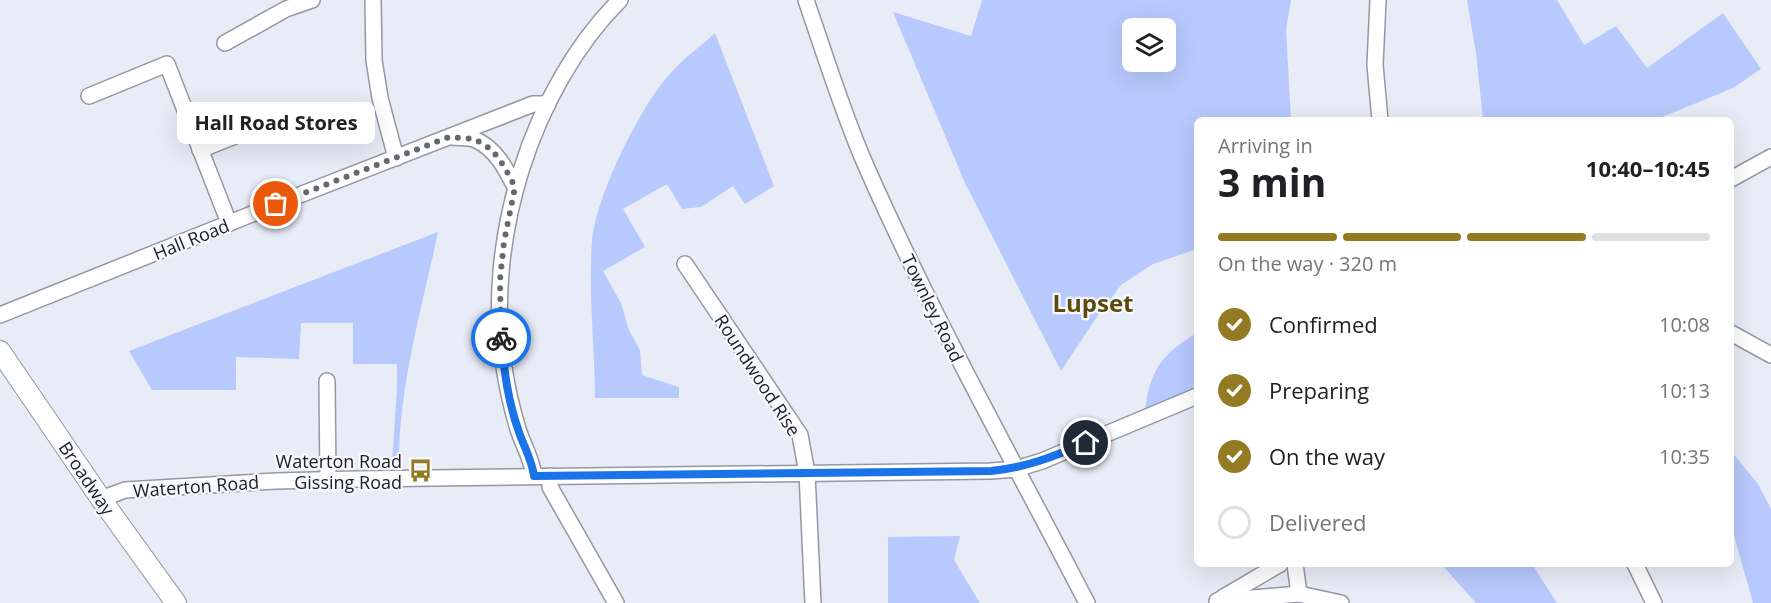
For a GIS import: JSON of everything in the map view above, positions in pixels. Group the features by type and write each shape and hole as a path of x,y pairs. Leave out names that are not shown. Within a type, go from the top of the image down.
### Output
{"street":[{"path":"225,43 286,9 312,0"},
{"path":"373,0 374,60 380,98 396,158"},
{"path":"534,476 510,401 504,364 500,327 500,280 504,242 515,187 548,104 576,56 620,0"},
{"name":"Townley Road","path":"806,0 865,164 912,265 985,412 1087,603"},
{"path":"1378,0 1375,65 1380,117"},
{"path":"90,96 167,64 229,223"},
{"name":"Hall Road","path":"0,315 533,104 548,104"},
{"path":"200,150 251,135 265,124"},
{"name":"Hall Road","path":"449,137 475,139 492,150 515,187"},
{"path":"1734,177 1771,157"},
{"name":"Roundwood Rise","path":"686,264 800,435 807,473 813,603"},
{"path":"1734,335 1771,355"},
{"name":"Broadway","path":"0,351 101,499 176,603"},
{"path":"327,381 328,480"},
{"name":"Waterton Road","path":"101,499 126,490 328,480 969,472 1016,469 1042,461 1194,397"},
{"path":"550,476 550,487 616,603"},
{"path":"1215,602 1275,567"},
{"path":"1295,567 1299,594"},
{"path":"1636,567 1654,603"},
{"path":"1215,602 1299,594 1341,603"}],"shaded area":[{"path":"982,0 1291,0 1286,29 1291,117 1194,117 1194,250 1153,264 1121,285 1061,371 965,183 893,12 971,36"},
{"path":"1467,0 1557,0 1584,45 1616,26 1647,68 1723,13 1761,69 1733,88 1662,117 1483,117 1476,53"},
{"path":"715,33 774,186 745,204 733,186 701,207 682,209 667,184 623,209 645,247 603,271 621,303 629,330 640,350 642,375 679,387 679,398 595,398 591,262 595,224 601,202 620,155 644,110 679,64"},
{"path":"438,232 407,376 399,463 392,463 397,364 353,364 353,323 301,323 299,359 236,357 236,390 152,390 129,351"},
{"path":"1194,335 1194,397 1144,418 1149,389 1158,367 1164,358"},
{"path":"1734,455 1758,484 1771,509 1771,603 1753,603 1734,536"},
{"path":"960,536 954,560 980,603 888,603 888,537"},
{"path":"1444,567 1534,567 1557,603 1476,603"}],"way so far":[{"path":"276,204 449,137 475,139 492,150 515,187 504,242 500,280 501,338"}],"place":[{"name":"Hall Road Stores","path":"276,204"},
{"name":"Waterton Road Gissing Road","path":"420,471"}],"district":[{"name":"Lupset","path":"1093,302"}],"route":[{"path":"501,338 510,401 534,476 991,471 1016,469 1086,443"}]}
